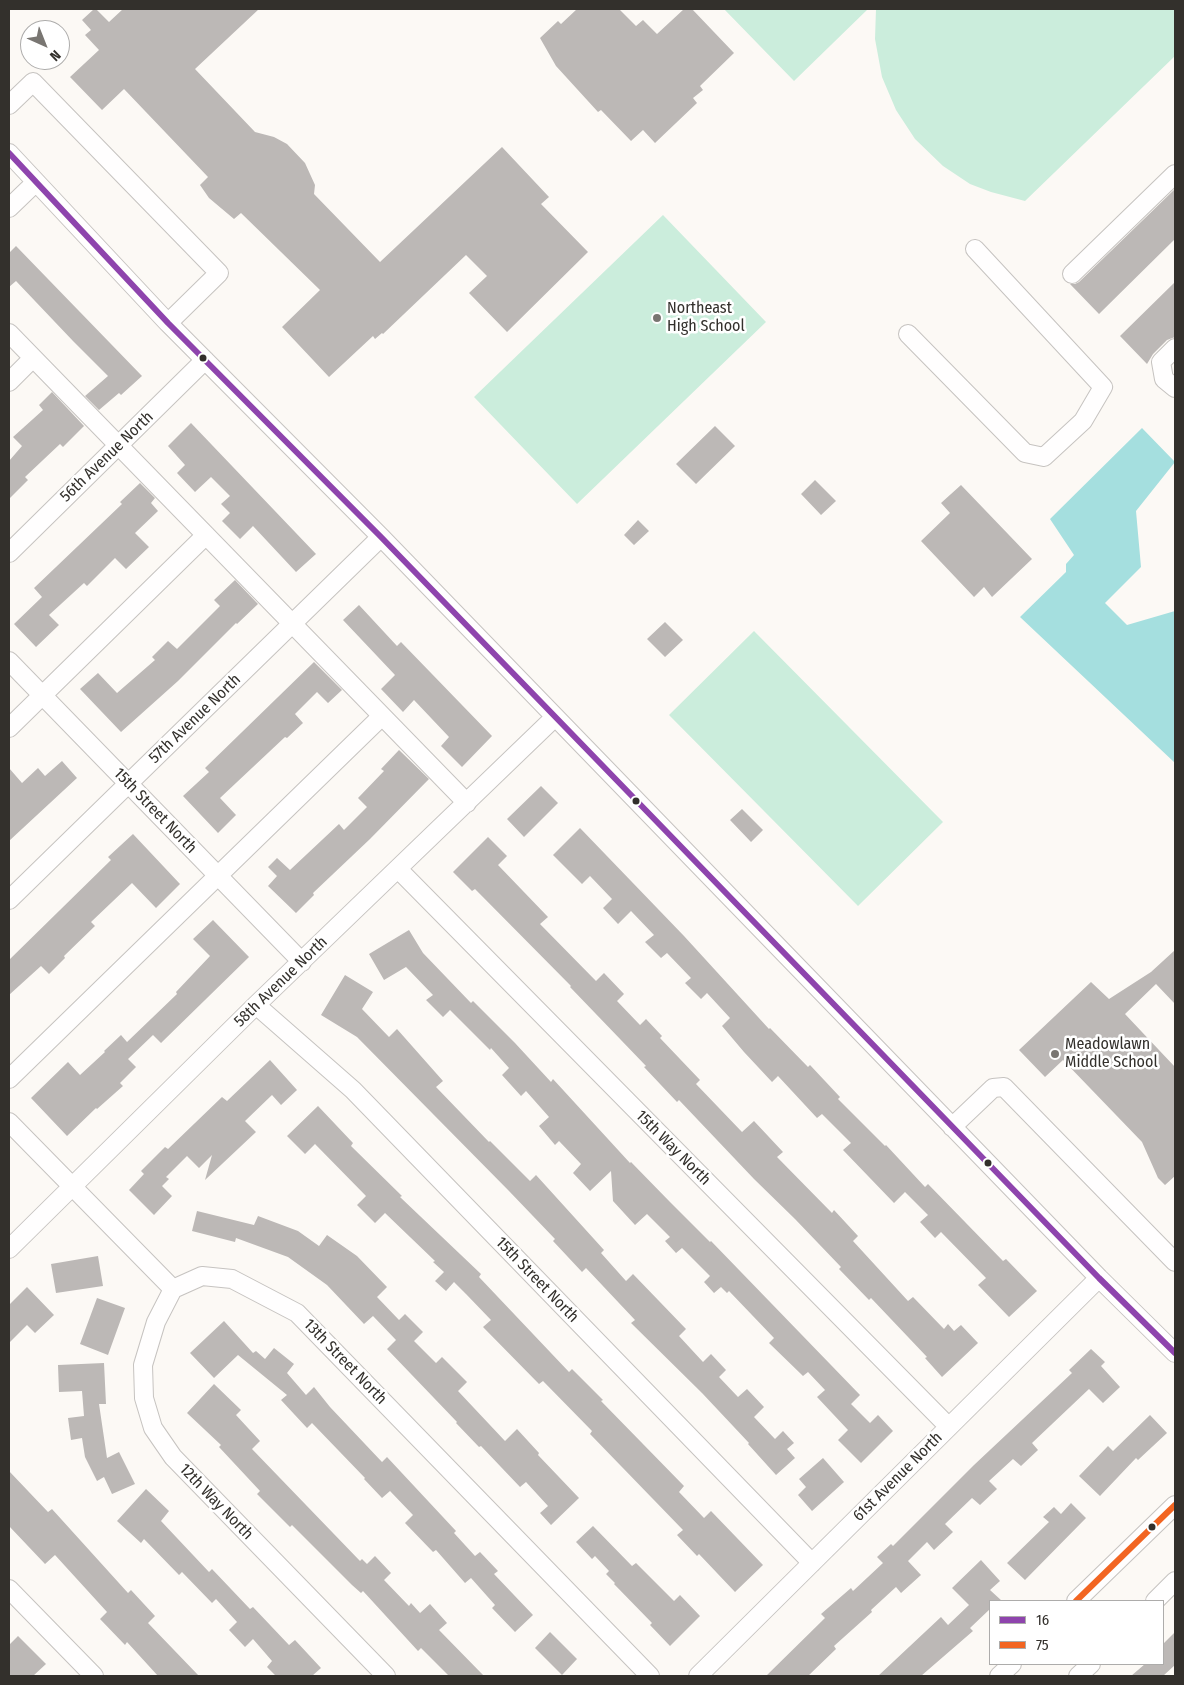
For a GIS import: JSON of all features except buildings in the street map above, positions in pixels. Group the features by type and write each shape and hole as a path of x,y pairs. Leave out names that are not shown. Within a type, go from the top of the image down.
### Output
{"street":[{"path":"9,105 33,82 219,273 168,323"},
{"path":"9,153 168,323 381,537 952,1127 1175,1354"},
{"path":"1072,274 1175,174"},
{"path":"9,208 36,182"},
{"path":"908,334 1025,452 1044,458 1084,421 1103,387 975,249"},
{"path":"9,333 467,802"},
{"path":"1175,348 1161,362 1164,379 1175,388"},
{"path":"9,382 33,358"},
{"name":"56th Avenue North","path":"9,553 205,360"},
{"path":"9,728 206,535"},
{"name":"57th Avenue North","path":"9,900 381,537"},
{"name":"15th Street North","path":"9,661 302,962"},
{"path":"9,1079 382,716"},
{"name":"58th Avenue North","path":"9,1249 256,1005 555,717"},
{"name":"15th Way North","path":"398,870 948,1427"},
{"name":"15th Street North","path":"256,1005 353,1090 812,1563"},
{"path":"952,1127 993,1088 1004,1087 1175,1262"},
{"path":"9,1122 173,1290"},
{"name":"13th Street North","path":"173,1290 202,1276 232,1279 297,1313 650,1676"},
{"name":"61st Avenue North","path":"698,1676 1099,1278"},
{"name":"12th Way North","path":"173,1290 156,1322 143,1364 144,1398 153,1428 173,1457 386,1676"},
{"path":"1077,1600 1175,1505"},
{"path":"1151,1529 1175,1519"},
{"path":"1156,1600 1175,1582"},
{"path":"9,1589 94,1676"},
{"path":"999,1676 1011,1665"},
{"path":"1078,1676 1090,1665"}],"green space":[{"path":"724,9 868,9 794,81"},
{"path":"876,9 1175,9 1175,56 1025,201 970,184 943,166 915,139 896,110 882,77 875,39"},
{"path":"663,215 766,322 577,504 474,397"},
{"path":"754,631 943,822 858,906 669,715"}],"water":[{"path":"1142,428 1175,462 1136,511 1141,567 1105,603 1127,625 1175,611 1175,763 1020,617 1066,572 1066,564 1074,555 1050,519"}],"transit line":[{"name":"16","path":"9,153 168,323 381,537 1099,1278 1175,1353"},
{"name":"75","path":"1077,1600 1175,1505"}],"place":[{"name":"Northeast High School","path":"657,318"},
{"name":"Meadowlawn Middle School","path":"1055,1054"}]}
